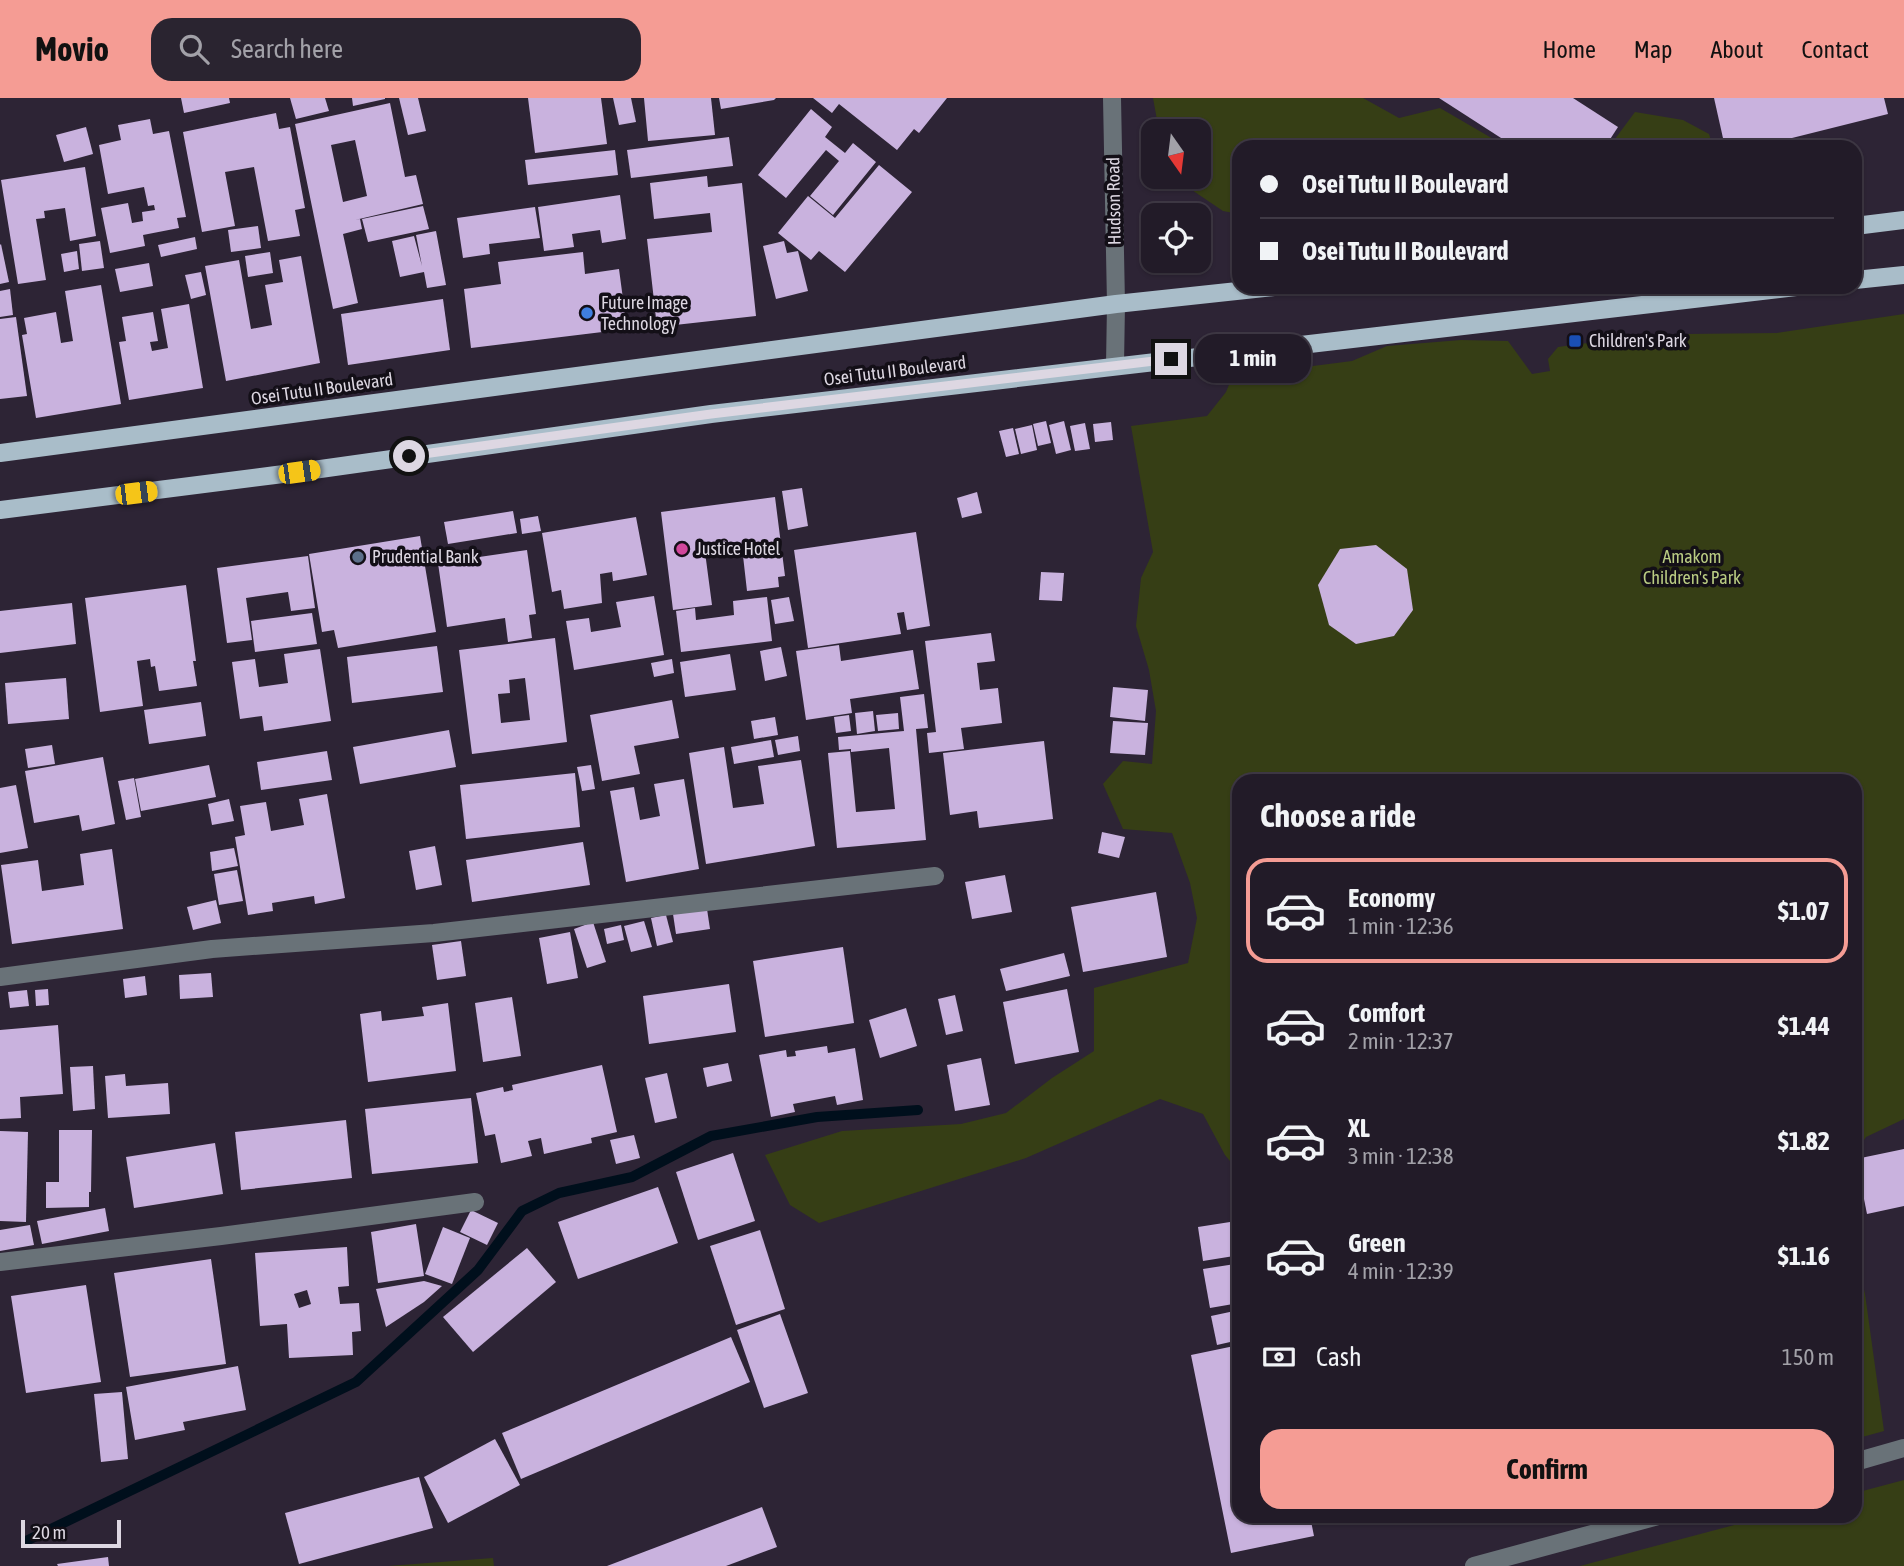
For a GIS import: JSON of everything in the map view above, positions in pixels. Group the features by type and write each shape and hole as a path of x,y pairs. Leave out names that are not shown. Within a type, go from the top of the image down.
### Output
{"main road":[{"path":"1862,225 1904,220"},
{"path":"1862,279 1904,275"},
{"name":"Osei Tutu II Boulevard","path":"0,453 1116,303 1232,291"},
{"name":"Osei Tutu II Boulevard","path":"0,510 299,472 711,414 1735,294"}],"street":[{"name":"Hudson Road","path":"1112,98 1115,365"},
{"path":"0,977 212,949 434,933 935,876"},
{"path":"0,1262 208,1238 475,1202"},
{"path":"1862,1460 1904,1448"},
{"path":"1474,1566 1632,1523"}],"green space":[{"path":"1153,98 1363,98 1399,118 1440,108 1495,140 1232,140 1232,213 1223,211 1190,189 1211,189 1211,119 1157,119"},
{"path":"1635,112 1683,120 1709,134 1711,140 1614,140"},
{"name":"Amakom Children's Park","path":"1904,314 1904,1119 1866,1137 1862,1143 1862,774 1232,774 1232,1164 1203,1114 1160,1099 1026,1158 819,1223 790,1205 765,1155 842,1131 961,1124 1006,1113 1052,1078 1094,1051 1094,988 1188,963 1197,918 1190,883 1172,833 1123,829 1103,784 1123,761 1152,764 1156,711 1149,670 1136,626 1141,578 1153,552 1131,426 1207,416 1226,392 1234,373 1278,365 1313,366 1352,361 1387,346 1461,340 1508,341 1532,374 1550,371 1548,359 1558,347 1687,334 1777,333"},
{"path":"1862,1280 1865,1294 1884,1431 1862,1437"},
{"path":"1904,1480 1904,1566 1580,1566 1742,1523 1862,1523 1862,1491"},
{"path":"493,1558 494,1566 388,1566"}],"building":[{"path":"181,98 229,98 230,103 184,113"},
{"path":"290,98 325,98 329,111 296,119"},
{"path":"352,98 385,98 385,99 353,106"},
{"path":"399,98 418,98 426,131 408,135"},
{"path":"528,98 601,98 607,144 535,153"},
{"path":"613,98 631,98 636,122 619,125"},
{"path":"644,98 711,98 715,135 648,141"},
{"path":"719,98 776,98 721,109"},
{"path":"813,98 947,98 919,133 914,129 897,150 839,104 832,113"},
{"path":"1439,98 1573,98 1618,127 1610,140 1504,140"},
{"path":"1714,98 1884,98 1888,114 1784,140 1723,140"},
{"path":"390,103 405,177 416,175 423,204 355,220 360,219 362,229 343,234 358,303 333,309 295,124","holes":["355,140 367,196 343,202 331,145"]},
{"path":"811,109 832,127 825,137 845,153 853,143 876,162 833,215 810,196 839,161 826,150 786,198 758,175"},
{"path":"276,113 279,129 290,127 305,208 295,210 300,236 268,241 254,167 225,172 235,226 202,232 183,132"},
{"path":"150,119 153,134 169,131 186,217 177,218 179,228 143,235 145,246 110,253 101,208 128,203 132,223 143,221 142,212 155,210 154,205 148,206 144,187 108,194 99,145 121,140 118,125"},
{"path":"86,127 93,154 64,162 56,135"},
{"path":"729,137 733,166 631,178 627,150"},
{"path":"615,150 618,175 528,185 525,160"},
{"path":"879,165 912,192 845,272 819,251 811,260 778,233 808,196 835,218"},
{"path":"85,167 96,236 70,241 65,208 44,211 45,218 36,219 46,280 18,284 1,180"},
{"path":"707,176 708,187 742,183 756,316 657,327 647,239 712,232 710,213 654,219 650,183"},
{"path":"620,195 626,239 602,243 600,230 572,234 574,247 544,251 538,207"},
{"path":"423,206 429,229 368,242 362,219"},
{"path":"535,207 540,238 489,244 490,254 463,258 457,218"},
{"path":"258,226 261,248 231,252 228,230"},
{"path":"436,231 446,285 427,288 424,272 400,277 392,241 414,236 422,266 416,235"},
{"path":"195,237 197,249 161,257 158,245"},
{"path":"100,241 104,268 82,271 79,244"},
{"path":"784,241 787,253 798,251 808,291 776,299 763,246"},
{"path":"0,245 9,282 0,284"},
{"path":"77,251 79,269 64,272 61,254"},
{"path":"270,252 273,273 248,277 245,256"},
{"path":"583,252 585,274 619,269 627,329 471,348 464,289 501,284 498,262"},
{"path":"301,256 320,363 226,381 205,266 239,260 251,329 272,325 265,285 283,282 279,260"},
{"path":"149,263 153,286 120,292 115,269"},
{"path":"201,272 206,295 191,299 185,275"},
{"path":"101,285 121,404 36,418 22,335 27,334 24,318 56,312 61,343 73,341 65,291"},
{"path":"10,289 13,315 0,317 0,291"},
{"path":"443,299 450,350 348,365 341,314"},
{"path":"189,304 203,388 129,400 119,342 126,341 122,317 153,312 158,341 150,342 152,351 168,348 161,309"},
{"path":"16,317 27,396 0,399 0,319"},
{"path":"1046,421 1051,443 1038,446 1033,424"},
{"path":"1064,421 1071,450 1056,454 1049,425"},
{"path":"1111,422 1113,440 1095,442 1093,424"},
{"path":"1085,423 1090,449 1075,451 1070,426"},
{"path":"1032,425 1037,450 1021,454 1015,429"},
{"path":"1013,428 1019,454 1006,457 999,431"},
{"path":"802,488 808,526 788,530 782,491"},
{"path":"977,492 982,513 962,518 957,498"},
{"path":"775,497 785,576 778,577 779,587 747,591 742,547 705,552 712,605 673,610 661,512"},
{"path":"513,511 517,533 448,544 444,522"},
{"path":"538,516 541,531 522,534 520,519"},
{"path":"636,517 647,575 613,581 612,572 600,574 602,603 564,609 561,590 552,592 542,533"},
{"path":"916,532 930,626 907,630 904,612 897,613 901,634 808,648 794,550"},
{"path":"420,536 436,632 338,648 334,630 322,632 309,554"},
{"path":"1376,545 1407,569 1413,610 1394,636 1356,644 1329,625 1318,585 1340,549"},
{"path":"527,550 536,614 529,615 532,638 508,642 505,618 447,627 438,563"},
{"path":"308,556 315,608 291,611 288,592 246,598 252,640 227,643 217,568"},
{"path":"1041,572 1064,573 1062,601 1039,600"},
{"path":"186,585 197,686 159,691 155,666 151,667 150,659 137,661 143,706 100,712 85,598"},
{"path":"654,596 664,655 574,670 566,621 589,618 591,632 621,627 616,602"},
{"path":"767,597 772,641 681,652 676,611 695,608 696,620 734,615 733,601"},
{"path":"789,597 794,621 775,624 771,600"},
{"path":"72,603 76,644 0,653 0,611"},
{"path":"312,613 317,644 255,652 251,621"},
{"path":"991,633 995,661 977,663 980,690 998,688 1002,723 961,728 964,749 929,753 927,733 936,732 925,641"},
{"path":"555,638 567,742 472,754 459,650","holes":["525,678 530,720 501,723 498,694 510,693 509,680"]},
{"path":"839,645 841,661 913,650 919,689 850,699 852,713 806,720 796,651"},
{"path":"437,646 443,692 352,703 347,657"},
{"path":"781,647 787,676 765,681 760,651"},
{"path":"320,649 331,721 264,731 262,716 240,719 232,662 255,659 259,687 288,683 284,654"},
{"path":"730,654 736,690 685,697 680,662"},
{"path":"672,659 674,673 654,677 651,663"},
{"path":"66,678 69,719 8,724 5,683"},
{"path":"1113,687 1148,690 1145,721 1110,717"},
{"path":"924,694 928,728 916,729 926,840 837,848 828,753 850,751 856,812 895,809 889,748 851,752 851,749 839,750 838,737 904,731 900,697"},
{"path":"672,700 679,738 634,746 640,774 602,781 590,715"},
{"path":"201,702 206,736 149,744 144,710"},
{"path":"873,711 875,731 857,734 855,713"},
{"path":"898,713 899,729 878,731 876,715"},
{"path":"849,715 851,731 836,733 834,717"},
{"path":"775,717 778,735 754,739 751,721"},
{"path":"1113,721 1148,723 1145,755 1110,753"},
{"path":"449,730 456,767 360,784 353,747"},
{"path":"798,736 800,751 778,755 775,740"},
{"path":"771,740 774,757 734,764 731,747"},
{"path":"1044,741 1053,819 979,828 977,811 950,815 943,753"},
{"path":"52,745 55,764 28,768 25,749"},
{"path":"724,747 733,808 764,804 758,766 801,760 815,846 706,864 689,753"},
{"path":"327,751 332,780 261,790 257,762"},
{"path":"103,757 115,824 82,831 79,815 34,823 25,771"},
{"path":"209,765 216,797 141,811 135,779"},
{"path":"591,765 595,789 582,791 577,767"},
{"path":"575,773 580,827 466,839 460,785"},
{"path":"134,778 141,817 126,820 118,781"},
{"path":"684,779 699,869 626,882 610,791 634,787 640,820 660,816 654,784"},
{"path":"16,785 28,848 0,853 0,788"},
{"path":"327,794 345,898 315,904 314,896 272,903 273,911 248,915 235,837 245,835 240,806 266,802 271,831 304,825 299,799"},
{"path":"229,799 234,821 212,825 208,804"},
{"path":"1102,832 1125,837 1119,858 1098,853"},
{"path":"583,842 590,885 472,902 466,860"},
{"path":"435,846 442,885 416,890 409,851"},
{"path":"234,848 238,866 212,871 210,852"},
{"path":"112,849 123,929 12,944 1,865 38,860 42,891 84,885 80,854"},
{"path":"237,870 243,901 219,905 214,874"},
{"path":"1005,875 1012,912 972,919 965,882"},
{"path":"1156,892 1167,957 1083,972 1071,907"},
{"path":"216,900 221,923 193,930 187,907"},
{"path":"707,909 710,929 676,934 673,914"},
{"path":"666,915 673,942 657,946 651,918"},
{"path":"644,921 652,947 631,952 624,926"},
{"path":"593,922 606,962 587,968 574,929"},
{"path":"621,925 624,940 607,944 604,929"},
{"path":"570,932 578,978 547,984 539,938"},
{"path":"461,941 466,976 437,980 432,945"},
{"path":"843,947 854,1023 765,1037 753,961"},
{"path":"1064,953 1070,976 1006,991 1000,969"},
{"path":"211,973 213,997 180,999 179,975"},
{"path":"145,976 147,995 125,998 123,979"},
{"path":"729,984 736,1032 649,1044 643,996"},
{"path":"48,989 49,1005 36,1006 35,990"},
{"path":"1067,989 1079,1052 1015,1064 1003,1002"},
{"path":"27,990 29,1006 10,1008 8,992"},
{"path":"955,995 963,1031 946,1035 938,999"},
{"path":"512,997 521,1056 483,1062 475,1003"},
{"path":"448,1003 456,1071 368,1082 360,1014 381,1011 382,1021 424,1016 422,1007"},
{"path":"906,1008 917,1046 880,1058 869,1020"},
{"path":"58,1025 63,1094 20,1097 21,1118 0,1119 0,1030"},
{"path":"827,1046 828,1053 855,1048 863,1100 837,1105 835,1096 793,1104 795,1112 771,1117 759,1055 786,1050 787,1057 796,1056 795,1051"},
{"path":"981,1058 990,1105 955,1111 947,1065"},
{"path":"728,1063 732,1081 707,1087 703,1068"},
{"path":"602,1065 617,1132 591,1138 592,1143 544,1154 541,1138 528,1141 532,1156 501,1163 495,1134 485,1136 476,1093 503,1087 504,1092 513,1090 512,1085"},
{"path":"93,1066 95,1109 73,1111 70,1067"},
{"path":"667,1073 677,1118 655,1123 645,1078"},
{"path":"125,1074 126,1086 168,1083 170,1114 108,1118 105,1076"},
{"path":"471,1098 478,1163 372,1174 365,1109"},
{"path":"346,1120 352,1178 241,1190 235,1132"},
{"path":"59,1130 92,1130 89,1207 46,1208 46,1182 59,1182"},
{"path":"0,1131 28,1132 26,1222 0,1221"},
{"path":"634,1135 640,1158 616,1164 610,1140"},
{"path":"215,1143 223,1194 134,1208 126,1157"},
{"path":"1904,1149 1904,1206 1867,1214 1862,1189 1862,1158"},
{"path":"733,1153 755,1221 698,1240 676,1172"},
{"path":"658,1187 678,1243 578,1279 558,1222"},
{"path":"105,1208 109,1231 42,1244 37,1221"},
{"path":"471,1210 498,1223 487,1245 460,1232"},
{"path":"1230,1222 1232,1256 1203,1261 1198,1227"},
{"path":"416,1224 424,1276 378,1283 371,1232"},
{"path":"30,1225 34,1245 0,1251 0,1230"},
{"path":"443,1227 470,1238 452,1284 425,1274"},
{"path":"760,1230 785,1309 736,1325 710,1246"},
{"path":"347,1247 349,1286 338,1287 340,1304 359,1303 361,1331 352,1332 353,1355 289,1358 287,1324 260,1326 255,1253","holes":["307,1290 311,1304 299,1308 294,1294"]},
{"path":"527,1248 556,1282 473,1352 443,1317"},
{"path":"211,1259 226,1364 130,1377 114,1273"},
{"path":"1232,1264 1232,1304 1210,1308 1203,1269"},
{"path":"424,1281 442,1286 424,1302 386,1327 376,1289"},
{"path":"86,1285 101,1382 26,1393 11,1296"},
{"path":"1232,1312 1232,1342 1217,1345 1211,1316"},
{"path":"780,1314 808,1393 764,1408 737,1330"},
{"path":"731,1337 750,1382 521,1479 502,1433"},
{"path":"1232,1346 1232,1523 1311,1523 1314,1536 1231,1553 1191,1355"},
{"path":"238,1366 246,1410 183,1422 185,1430 135,1440 126,1387"},
{"path":"122,1392 128,1459 101,1462 94,1394"},
{"path":"495,1439 520,1485 448,1523 424,1477"},
{"path":"419,1477 433,1528 299,1564 285,1513"},
{"path":"762,1507 777,1547 726,1566 607,1566"},
{"path":"108,1557 109,1566 57,1564"}],"waterway":[{"path":"26,1541 356,1382 478,1270 522,1211 559,1193 632,1177 711,1136 817,1117 918,1110"}],"place":[{"name":"Future Image Technology","path":"587,313"},
{"name":"Children's Park","path":"1575,341"},
{"name":"Justice Hotel","path":"682,549"},
{"name":"Prudential Bank","path":"358,557"}],"route":[{"path":"409,456 711,414 1171,359"}]}
